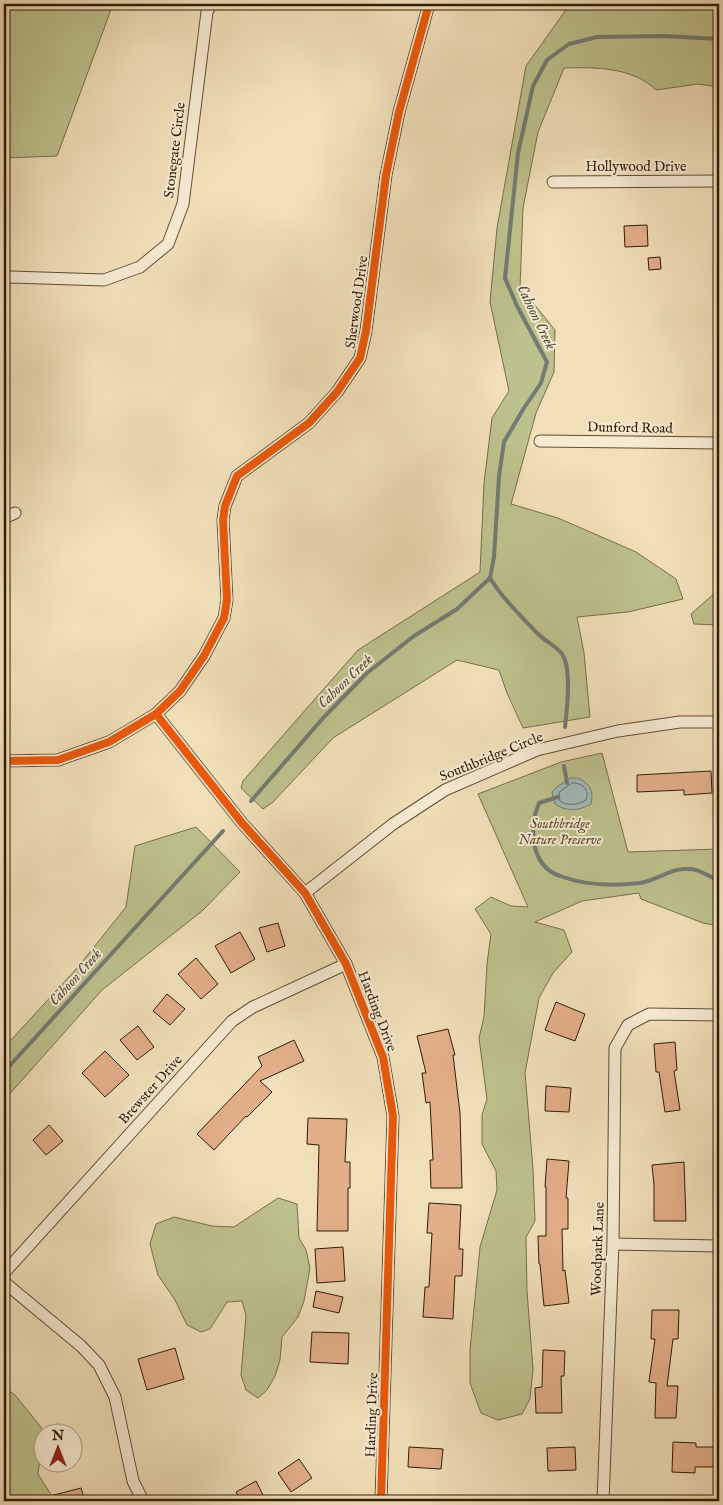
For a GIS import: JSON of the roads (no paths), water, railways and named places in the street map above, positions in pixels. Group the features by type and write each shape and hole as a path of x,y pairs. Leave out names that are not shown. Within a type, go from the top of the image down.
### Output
{"street":[{"name":"Stonegate Circle","path":"4,279 12,277 104,280 140,268 168,244 183,204 207,12 210,4"},
{"name":"Sherwood Drive","path":"4,761 58,760 109,742 156,714 180,691 204,656 224,618 227,600 223,520 225,506 237,476 308,423 337,392 360,358 366,330 386,175 399,112 429,4"},
{"name":"Hollywood Drive","path":"552,182 719,181"},
{"name":"Dunford Road","path":"540,441 719,443"},
{"path":"4,518 15,513"},
{"name":"Harding Drive","path":"156,714 242,823 305,893 346,964 383,1057 393,1116 382,1501"},
{"name":"Southbridge Circle","path":"305,893 392,824 445,790 537,750 618,730 680,722 719,722"},
{"name":"Brewster Drive","path":"4,1272 232,1020 253,1007 346,964"},
{"name":"Woodpark Lane","path":"602,1501 613,1244 615,1048 628,1025 649,1014 719,1015"},
{"path":"613,1244 719,1246"},
{"path":"4,1282 81,1346 99,1365 115,1397 133,1481 143,1501"}],"water":[{"path":"570,778 578,778 588,785 592,795 591,804 573,810 555,804 552,792"}],"waterway":[{"name":"Cahoon Creek","path":"251,801 324,717 367,673 414,636 457,609 490,578 494,557 499,476 504,442 541,383 547,362 517,306 505,278 518,153 533,86 547,60 569,44 597,37 664,36 719,39"},
{"path":"490,578 519,614 538,634 562,654 565,660 568,679 565,727"},
{"path":"564,766 567,783"},
{"path":"558,797 539,803 534,823 534,845 543,864 550,871 569,879 599,884 640,883 672,871 683,869 699,871 719,880"},
{"name":"Cahoon Creek","path":"4,1072 223,831"}],"park label":[{"name":"Southbridge Nature Preserve","path":"560,832"}]}
